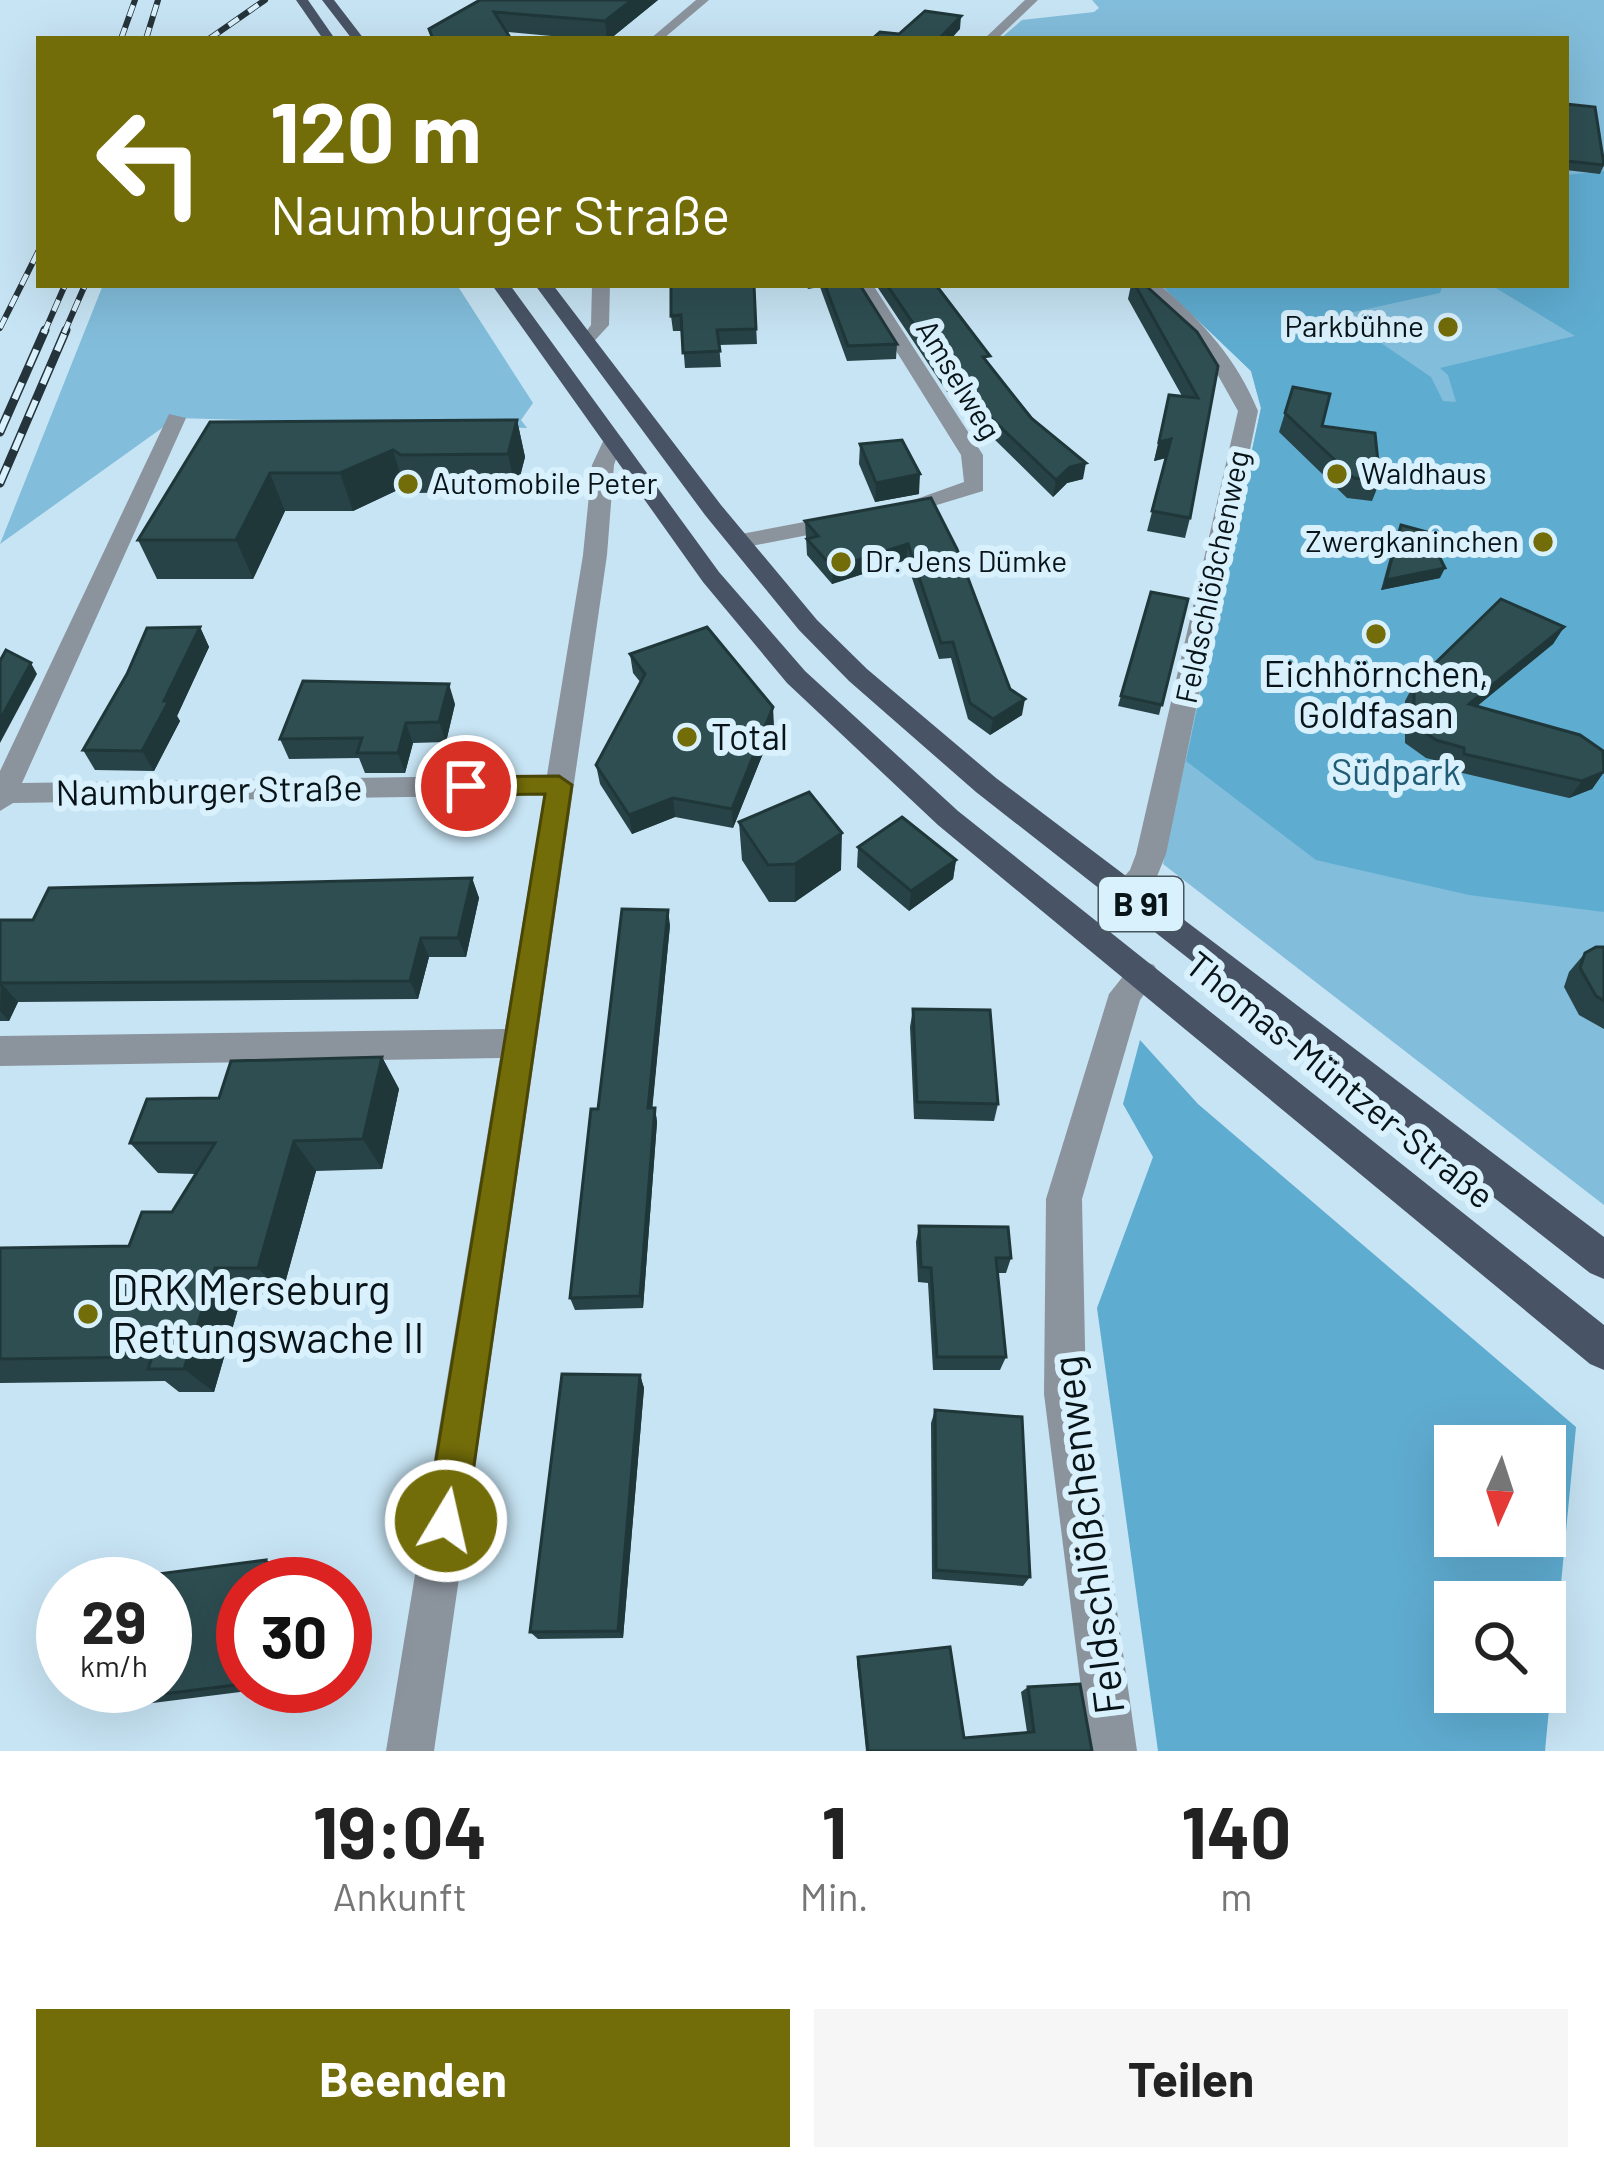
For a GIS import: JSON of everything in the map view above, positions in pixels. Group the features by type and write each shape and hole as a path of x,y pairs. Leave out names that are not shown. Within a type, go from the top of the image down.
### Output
{"main road":[{"path":"302,0 327,36"},
{"path":"328,0 356,36"},
{"name":"Thomas-Müntzer-Straße","path":"503,288 711,578 796,677 948,818 1604,1350"},
{"name":"B 91","path":"546,288 587,343"},
{"name":"Thomas-Müntzer-Straße","path":"587,343 753,538 808,626 858,675 1125,892 1604,1260"}],"street":[{"path":"660,36 704,0"},
{"path":"993,36 1032,0"},
{"path":"587,343 600,325 601,288"},
{"name":"Amselweg","path":"753,538 868,516 962,494 976,486 972,455 866,288"},
{"name":"Feldschlößchenweg","path":"1125,892 1143,876 1151,854 1248,411 1237,377 1206,337 1153,288"},
{"name":"Naumburger Straße","path":"176,418 2,797 559,785"},
{"path":"410,1751 559,785 603,465 613,439"},
{"name":"Feldschlößchenweg","path":"1113,1751 1065,1394 1064,1199 1118,1013 1125,994 1143,974"},
{"path":"0,1051 520,1043"}],"green space":[{"name":"Südpark","path":"1092,0 1604,0 1604,1205 1163,864 1261,408 1251,371 1164,288 1569,288 1569,36 1003,36 1022,20 1099,8"},
{"name":"Südpark","path":"1604,171 1604,912 1469,895 1316,860 1186,761 1261,408 1251,371 1164,288 1442,288 1440,293 1340,315 1431,377 1443,401 1456,402 1448,375 1440,368 1575,336 1496,288 1569,288 1569,175"},
{"path":"102,288 459,288 533,403 521,420 527,428 176,418 0,544"},
{"path":"1140,1040 1198,1104 1576,1427 1566,1532 1566,1425 1434,1425 1434,1557 1564,1557 1561,1581 1434,1581 1434,1713 1549,1713 1545,1751 1158,1751 1097,1308 1153,1157 1123,1104"}],"building":[{"path":"480,0 632,0 605,21 494,12 509,36 432,36 429,29"},
{"path":"925,11 961,16 942,36 875,36 899,34"},
{"path":"1569,104 1595,107 1604,165 1569,161"},
{"path":"671,288 754,288 756,329 717,330 720,351 683,353 681,315 671,316"},
{"path":"826,288 862,288 897,344 848,346"},
{"path":"889,288 938,288 990,356 983,357 1031,418 1086,463 1070,467 1056,480 992,419 959,374 949,376"},
{"path":"1137,288 1148,288 1197,332 1218,366 1190,518 1152,511 1171,439 1159,442 1169,395 1198,398"},
{"path":"1293,387 1330,394 1322,426 1375,433 1380,481 1354,478 1285,413"},
{"path":"517,420 508,454 401,455 393,450 340,473 270,473 236,540 138,540 210,422"},
{"path":"902,440 920,474 876,483 860,444"},
{"path":"931,498 957,549 1010,689 1025,699 993,719 970,703 953,642 941,643 908,544 833,568 807,539 818,536 805,521"},
{"path":"1401,525 1427,532 1445,568 1386,580"},
{"path":"1151,592 1188,599 1162,705 1121,696"},
{"path":"1501,599 1564,627 1469,704 1580,735 1603,751 1604,772 1582,781 1464,754 1464,748 1436,740 1414,725 1414,684"},
{"path":"200,627 142,751 83,750 127,674 147,628"},
{"path":"707,627 773,707 732,809 673,798 629,815 596,765 645,674 630,654"},
{"path":"6,650 31,663 0,720 0,661"},
{"path":"303,681 449,684 439,722 406,723 398,753 357,753 362,738 280,739"},
{"path":"809,792 842,833 795,864 768,865 739,822"},
{"path":"902,817 956,860 911,891 858,847"},
{"path":"472,878 458,938 421,938 410,981 0,986 0,920 33,920 49,888"},
{"path":"622,909 668,910 648,1108 655,1108 640,1296 570,1298 591,1109 598,1109"},
{"path":"1604,947 1604,1001 1580,968 1585,953"},
{"path":"913,1009 990,1010 998,1104 917,1102"},
{"path":"382,1057 363,1139 294,1141 258,1268 215,1268 184,1369 148,1369 152,1357 0,1359 0,1248 129,1246 142,1212 172,1212 215,1143 130,1143 147,1099 219,1098 231,1061"},
{"path":"919,1226 1008,1227 1011,1258 996,1258 1006,1357 937,1357 931,1268 921,1267"},
{"path":"562,1374 640,1375 618,1631 530,1632"},
{"path":"935,1410 1022,1417 1030,1577 936,1570"},
{"path":"216,1566 216,1687 192,1690 192,1570"},
{"path":"950,1647 964,1738 1034,1732 1028,1687 1080,1684 1092,1751 868,1751 858,1657"}],"railway":[{"path":"122,36 135,0"},
{"path":"147,36 158,0"},
{"path":"213,36 265,0"},
{"path":"0,328 36,256"},
{"path":"44,333 64,288"},
{"path":"64,333 84,288"},
{"path":"0,432 45,330"},
{"path":"0,483 66,330"}],"place":[{"name":"Parkbühne","path":"1448,327"},
{"name":"Waldhaus","path":"1337,474"},
{"name":"Automobile Peter","path":"408,484"},
{"name":"Zwergkaninchen","path":"1543,542"},
{"name":"Dr. Jens Dümke","path":"841,562"},
{"name":"Eichhörnchen, Goldfasan","path":"1376,634"},
{"name":"Total","path":"687,737"},
{"name":"DRK Merseburg Rettungswache II","path":"88,1314"}],"route":[{"path":"446,1521 559,785 466,786"}]}
